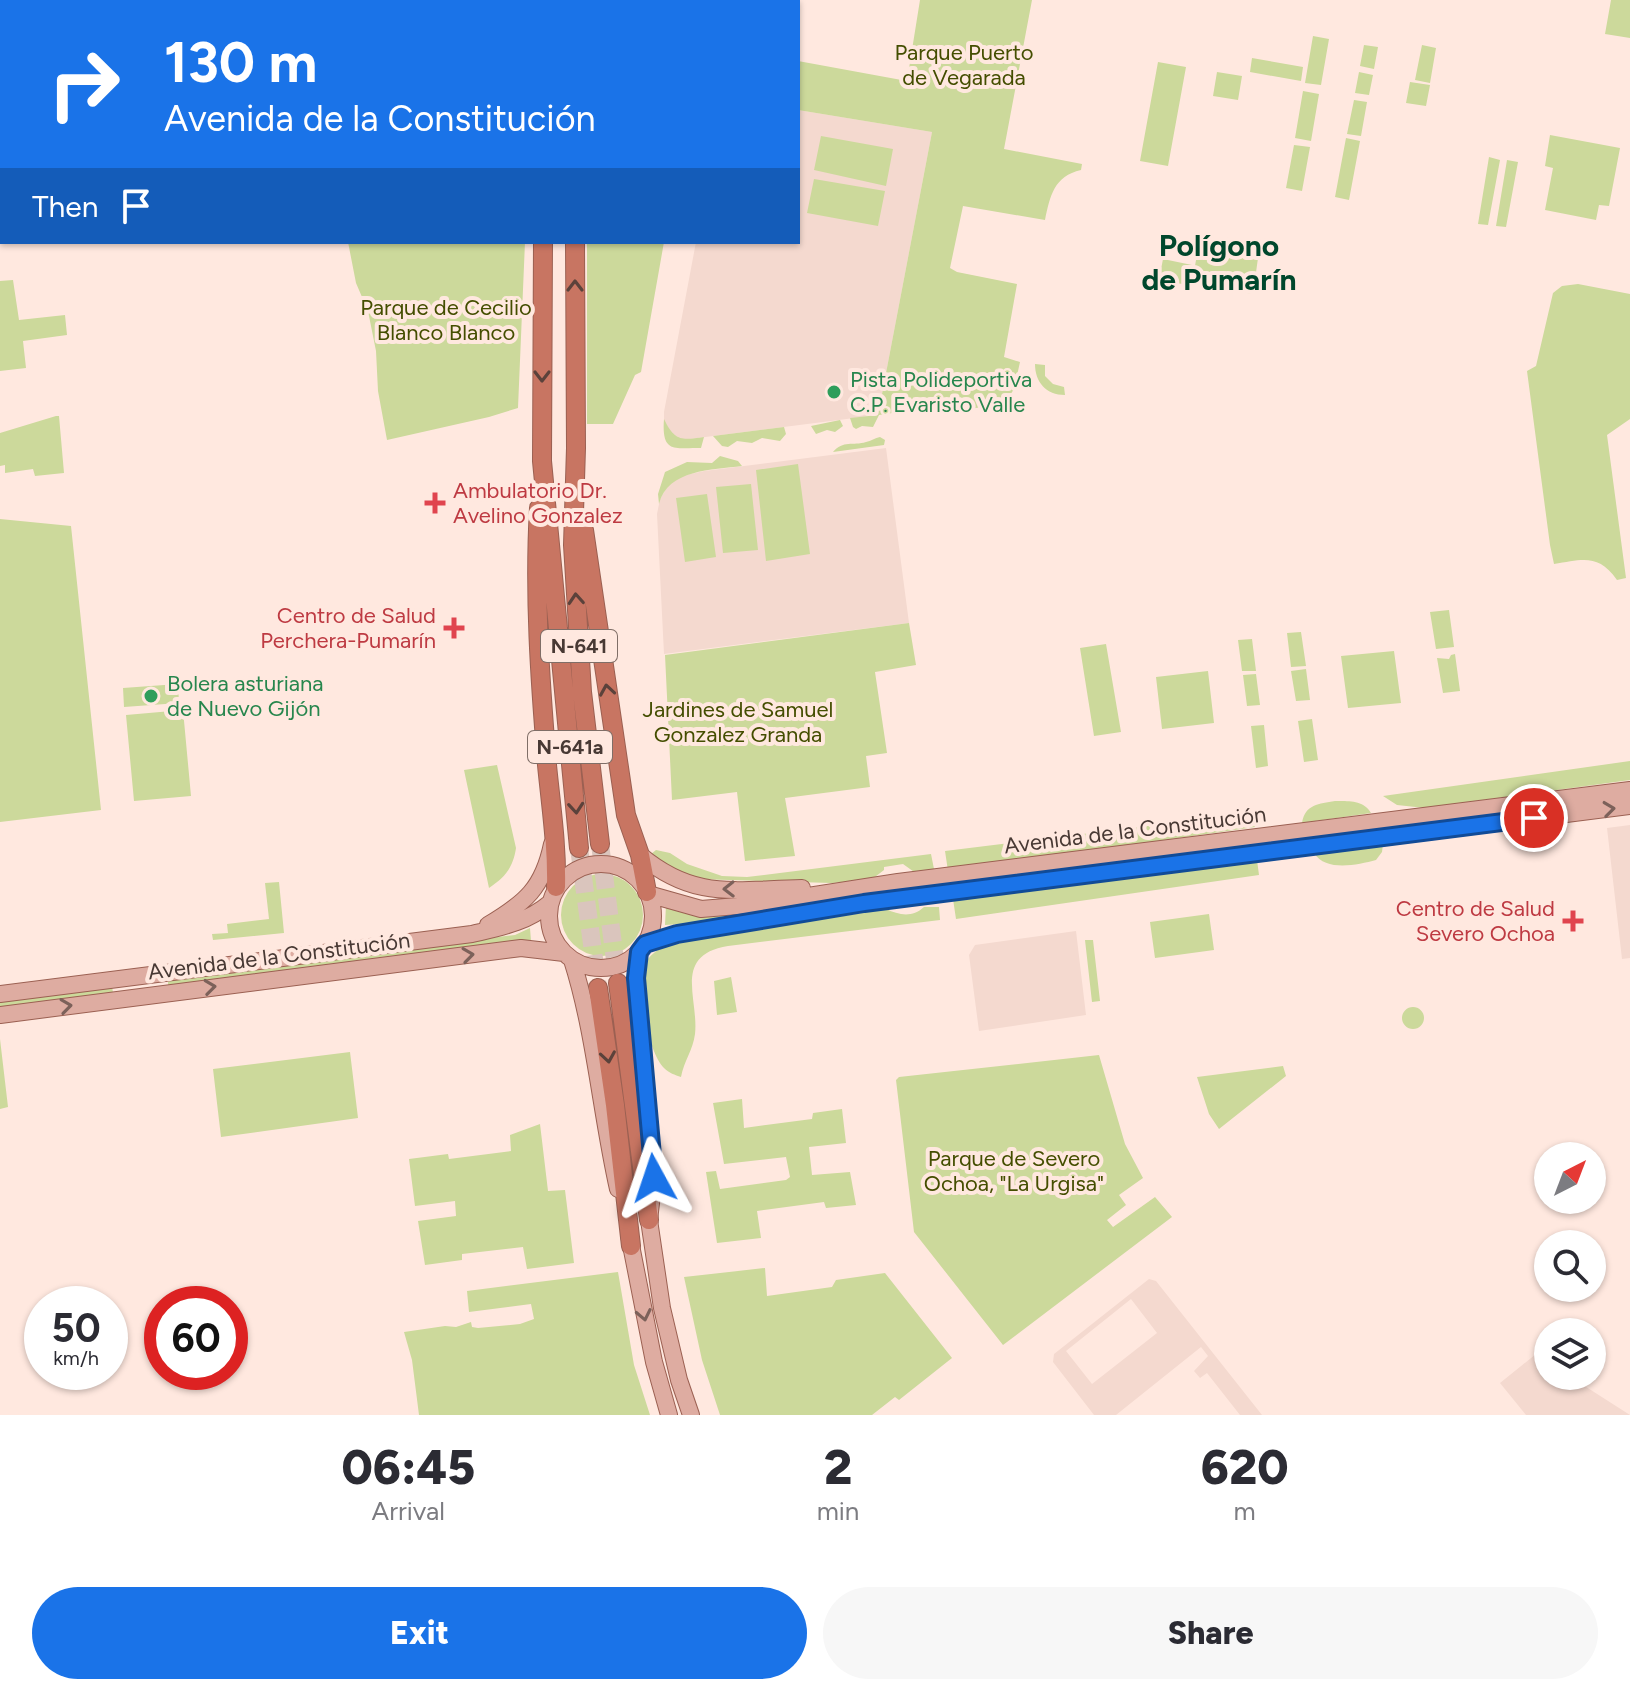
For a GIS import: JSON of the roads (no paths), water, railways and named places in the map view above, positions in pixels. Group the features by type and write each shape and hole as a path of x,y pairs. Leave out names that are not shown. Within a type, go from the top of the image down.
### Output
{"highway":[{"name":"N-641","path":"543,244 542,461 561,647"},
{"name":"N-641","path":"575,244 574,559 582,692 600,844"},
{"path":"576,448 585,544 626,815 640,855 648,893"},
{"path":"542,461 537,547 537,627 558,850 553,895"},
{"name":"N-641a","path":"561,647 579,848"},
{"path":"618,983 649,1220"},
{"path":"598,988 617,1116 631,1246"}],"main road":[{"name":"Avenida de la Constitución","path":"648,893 701,909 1630,790"},
{"name":"Avenida de la Constitución","path":"642,948 677,934 864,903 1630,806"},
{"path":"472,934 512,911 537,887 549,857 555,828"},
{"path":"640,855 679,882 704,889 863,887"},
{"path":"669,1415 659,1383 604,1126 580,985 568,956 555,941 549,926 553,895 566,876 581,867 599,863 618,866 630,873 648,893 653,921 642,948 636,978 654,1178 649,1220 661,1302 679,1380 691,1415"},
{"name":"Avenida de la Constitución","path":"0,994 472,934 534,916 553,895"},
{"name":"Avenida de la Constitución","path":"0,1015 521,948 568,956"},
{"path":"568,956 585,966 604,968 615,966 642,948"}],"tunnel":[{"path":"600,844 618,983"},
{"path":"579,848 598,988"}],"place":[{"name":"Pista Polideportiva C.P. Evaristo Valle","path":"834,392"},
{"name":"Ambulatorio Dr. Avelino Gonzalez","path":"435,503"},
{"name":"Centro de Salud Perchera-Pumarín","path":"454,628"},
{"name":"Bolera asturiana de Nuevo Gijón","path":"151,696"},
{"name":"Centro de Salud Severo Ochoa","path":"1573,921"}],"district":[{"name":"Polígono de Pumarín","path":"1219,262"}],"park label":[{"name":"Parque Puerto de Vegarada","path":"964,64"},
{"name":"Parque de Cecilio Blanco Blanco","path":"446,320"},
{"name":"Jardines de Samuel Gonzalez Granda","path":"738,722"},
{"name":"Parque de Severo Ochoa, \"La Urgisa\"","path":"1014,1170"}]}
